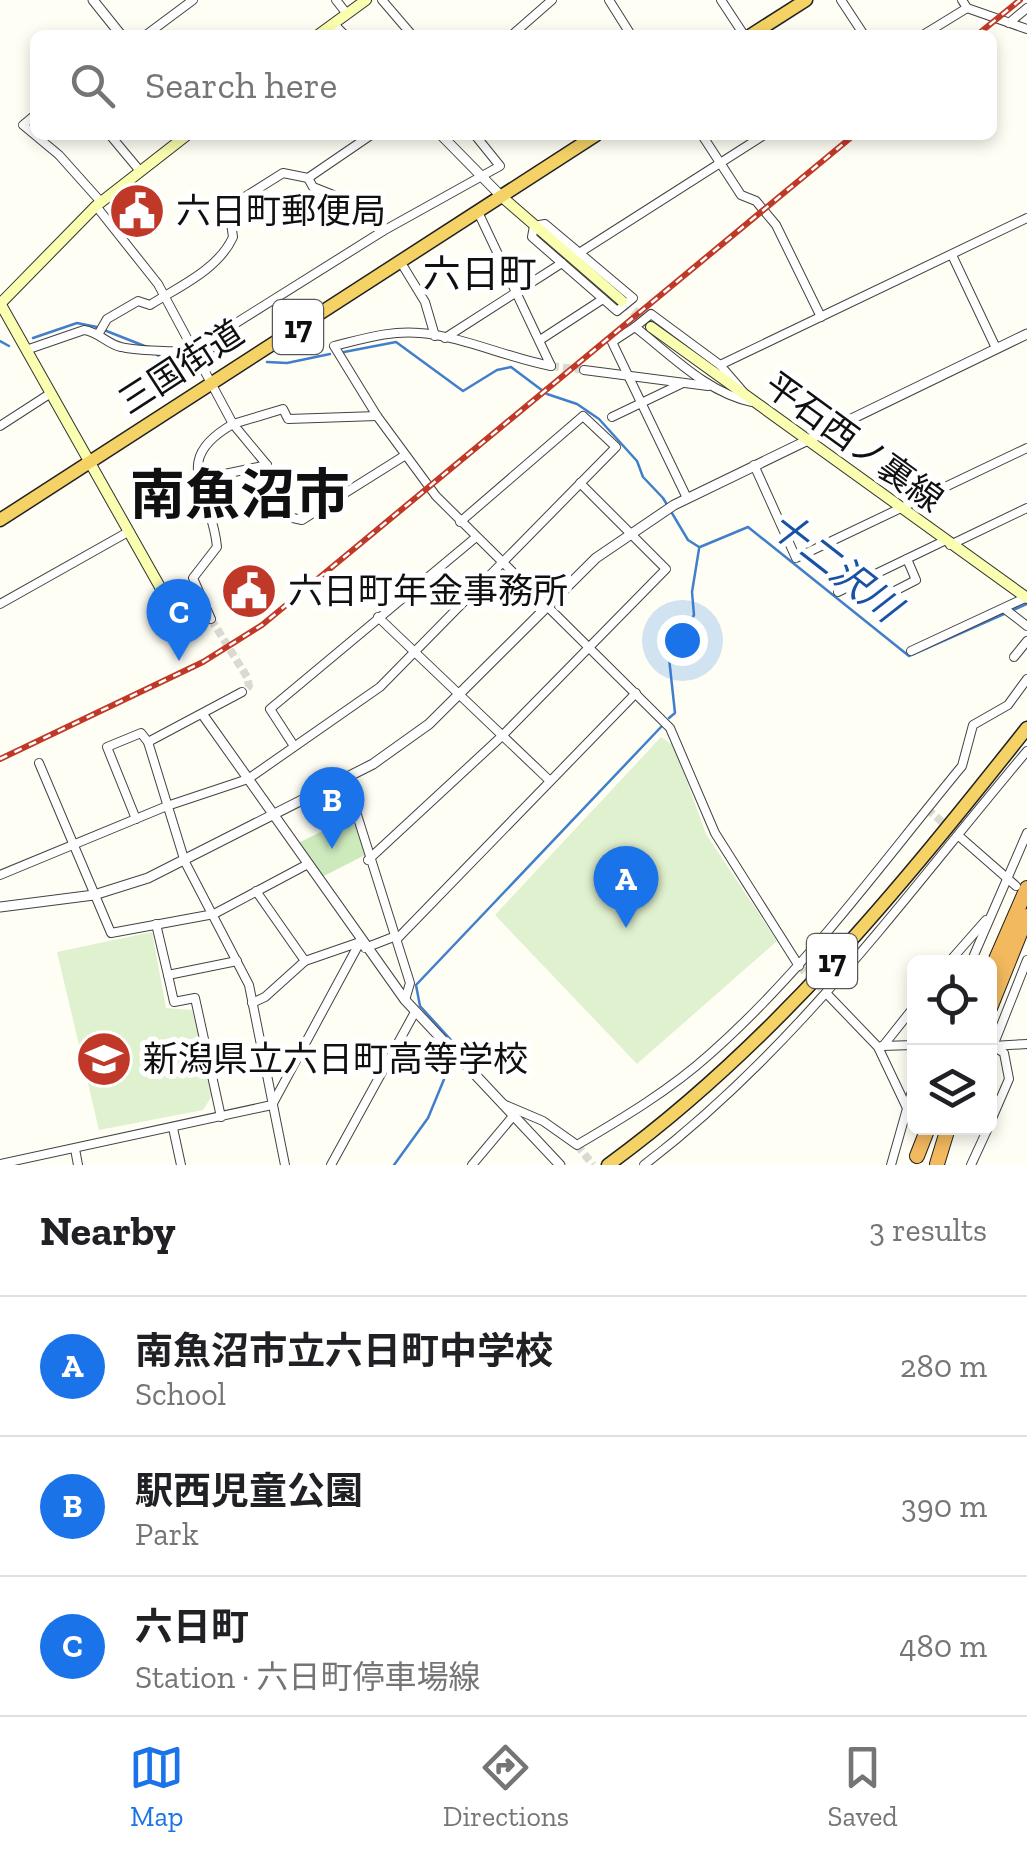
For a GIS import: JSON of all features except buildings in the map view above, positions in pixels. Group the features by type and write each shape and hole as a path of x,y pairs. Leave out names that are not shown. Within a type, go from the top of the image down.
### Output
{"highway":[{"path":"756,30 806,0"},
{"name":"三国街道","path":"0,520 588,140"},
{"name":"17","path":"608,1165 698,1094 783,1016 1027,728"},
{"path":"997,955 1022,887"},
{"path":"997,991 1027,916"},
{"path":"917,1156 925,1135"},
{"path":"937,1164 946,1135"}],"main road":[{"path":"325,30 366,0"},
{"path":"169,603 0,304 98,204 180,140"},
{"path":"500,196 622,301"},
{"name":"平石西ノ裏線","path":"652,327 898,509 1027,597"}],"street":[{"path":"92,0 117,30"},
{"path":"153,30 193,0"},
{"path":"336,0 347,14"},
{"path":"382,0 408,30"},
{"path":"518,30 552,0"},
{"path":"609,0 628,30"},
{"path":"721,0 744,30"},
{"path":"841,0 861,30"},
{"path":"930,30 964,4 1027,29"},
{"path":"1009,23 1027,8"},
{"path":"333,24 339,30"},
{"path":"40,140 59,156 98,204 164,296 233,424 267,464 276,514 302,520 404,456"},
{"path":"114,140 140,171"},
{"path":"26,350 84,330 101,330 138,302 150,305 189,282 230,245 230,216 240,200 283,174 308,178 363,140"},
{"path":"446,140 500,196"},
{"path":"101,330 118,347 194,352 382,230 500,166 479,140"},
{"path":"705,140 741,195 756,201 776,225 821,317"},
{"path":"579,252 756,140"},
{"path":"308,178 313,188 366,208 382,230"},
{"path":"477,211 552,366 502,357 434,336 387,332 334,346 404,456 460,522 670,728 715,834 798,966"},
{"path":"720,365 1027,218"},
{"path":"545,224 579,252 633,298 617,311 532,236 534,226 545,224"},
{"path":"952,255 996,348"},
{"path":"400,261 426,302 434,336"},
{"path":"445,338 562,264"},
{"path":"540,340 603,299"},
{"path":"687,498 612,342 651,314 720,365 752,402"},
{"path":"635,327 713,386 732,398 752,402"},
{"path":"0,907 94,895 185,862 346,780 400,745 458,695 545,607 630,532 687,498 1027,334"},
{"path":"584,370 713,386"},
{"path":"612,416 683,383"},
{"path":"0,426 50,393"},
{"path":"211,620 193,578 217,548 197,459 203,442 233,424 282,409 288,419 377,416"},
{"path":"0,874 167,806 248,779 380,687 616,447 598,425 582,416 460,522"},
{"path":"754,466 796,558 1027,448"},
{"path":"201,478 267,464"},
{"path":"368,860 502,736 666,569 580,483"},
{"path":"838,592 1027,508"},
{"path":"0,604 128,532"},
{"path":"294,746 270,709 475,538"},
{"path":"883,598 916,580 907,559"},
{"path":"911,651 1027,597"},
{"path":"1005,609 1027,626"},
{"path":"378,618 550,781"},
{"path":"1014,657 1027,641"},
{"path":"504,1104 543,1121 577,1145 635,1111 706,1058 798,966 962,766 973,725 1008,705 1027,680"},
{"path":"148,742 242,692"},
{"path":"252,1003 265,997 305,961 396,937 636,694"},
{"path":"203,715 363,945 415,1012 560,1165"},
{"path":"136,819 108,747 140,734 148,742 185,862 249,985 285,1165"},
{"path":"644,1165 761,1064 828,996 1027,751"},
{"path":"39,763 112,933 214,914 308,864"},
{"path":"346,780 368,860 410,983 406,1000"},
{"path":"975,955 1027,832"},
{"path":"960,837 1022,887"},
{"path":"256,891 305,961"},
{"path":"956,955 989,916"},
{"path":"156,924 174,1002 195,998 222,1117"},
{"path":"0,1164 272,1106 363,945"},
{"path":"168,976 237,960"},
{"path":"991,1045 1027,960"},
{"path":"828,996 881,1046 907,1108 891,1165"},
{"path":"331,1165 415,1012"},
{"path":"881,1046 907,1014"},
{"path":"997,1046 1027,1044"},
{"path":"881,1046 907,1045"},
{"path":"997,1049 1004,1053 1009,1079 997,1105"},
{"path":"472,1165 514,1115"},
{"path":"173,1128 181,1165"},
{"path":"971,1165 984,1135"},
{"path":"75,1149 78,1165"}],"green space":[{"path":"661,737 674,746 706,834 777,941 637,1064 495,915"},
{"path":"356,815 367,854 318,879 294,845"},
{"path":"152,932 166,1008 192,1010 213,1094 203,1110 99,1130 57,952"}],"waterway":[{"name":"十二沢川","path":"33,338 77,323 97,327"},
{"name":"十二沢川","path":"104,330 147,347"},
{"name":"十二沢川","path":"0,341 9,346"},
{"name":"十二沢川","path":"344,352 396,342 463,391 497,370 511,367 547,394 577,404 599,419 637,461 643,477 663,498 688,540 699,547"},
{"name":"十二沢川","path":"157,355 178,361 219,350 241,349"},
{"name":"十二沢川","path":"267,362 287,363 330,354"},
{"name":"十二沢川","path":"700,547 748,527 909,656 1027,604"},
{"path":"669,718 675,713 669,658 694,615 692,592 699,549"},
{"path":"461,1051 420,1006 416,985 661,727"},
{"path":"394,1165 428,1118 452,1060"}],"tunnel":[{"path":"622,301 651,326"},
{"path":"551,366 584,370"},
{"path":"211,619 247,677 249,686 242,692"},
{"path":"927,809 949,828"},
{"path":"799,966 828,995"},
{"path":"577,1145 593,1165"}],"railway":[{"path":"983,30 1020,0"},
{"path":"0,759 203,662 262,625 848,140"}],"place":[{"name":"六日町郵便局","path":"137,211"},
{"name":"六日町年金事務所","path":"249,591"},
{"name":"六日町","path":"179,661"},
{"name":"駅西児童公園","path":"332,849"},
{"name":"南魚沼市立六日町中学校","path":"626,928"},
{"name":"新潟県立六日町高等学校","path":"104,1059"}],"district":[{"name":"六日町","path":"480,274"},
{"name":"南魚沼市","path":"240,495"}]}
